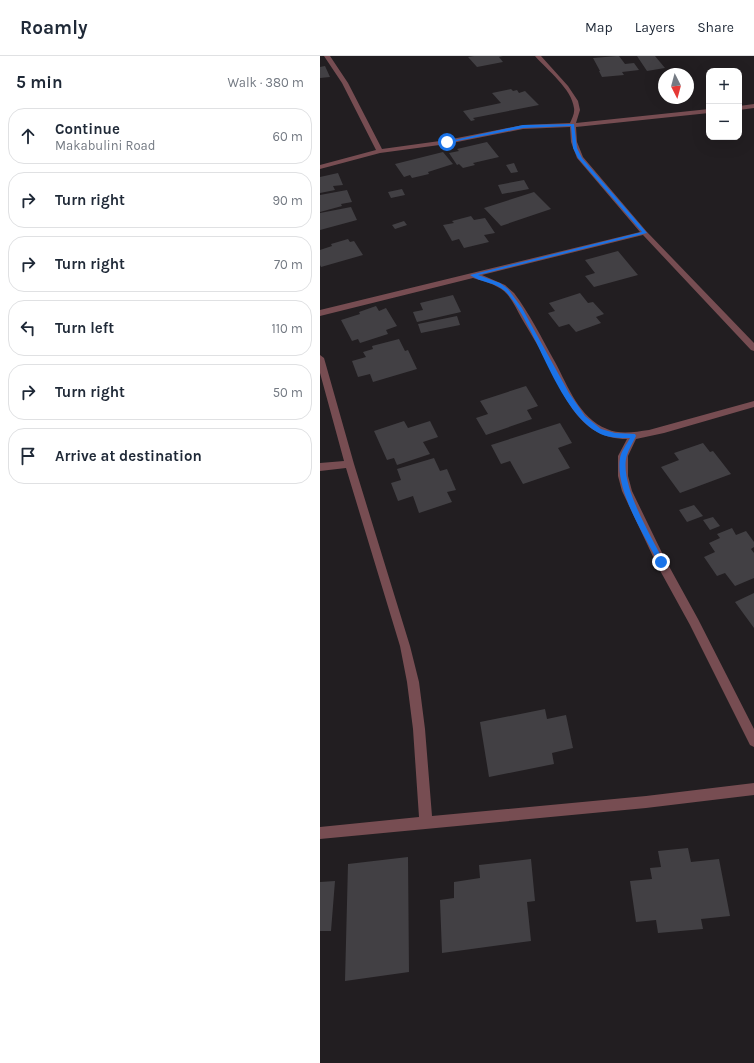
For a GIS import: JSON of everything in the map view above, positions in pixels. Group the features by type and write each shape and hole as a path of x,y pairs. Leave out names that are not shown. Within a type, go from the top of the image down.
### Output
{"street":[{"path":"327,56 328,64 345,83 380,150"},
{"path":"538,56 569,91 576,102 578,110 573,125 575,148 580,158 645,233 754,348"},
{"path":"742,108 754,106"},
{"path":"320,167 380,150 447,142 523,127 573,125 706,112"},
{"path":"320,313 645,233"},
{"path":"473,275 498,284 506,290 520,308 567,394 583,418 600,431 615,435 633,436 754,404"},
{"path":"320,358 349,464 405,646 413,682 419,729 426,822"},
{"path":"633,436 623,456 623,476 627,491 661,562 694,622 754,740"},
{"path":"320,467 349,464"},
{"path":"320,833 617,805 754,789"}],"building":[{"path":"503,56 499,57 503,62 477,67 468,57"},
{"path":"619,56 625,64 634,63 639,70 622,72 624,75 602,77 593,58"},
{"path":"637,56 655,56 665,68 658,68 647,71"},
{"path":"325,66 330,77 320,78 320,67"},
{"path":"511,89 513,91 517,90 519,93 525,91 539,105 473,118 475,120 471,121 463,111 501,103 492,93"},
{"path":"487,142 499,157 473,163 475,165 463,168 459,164 457,165 449,153 459,151 457,149"},
{"path":"443,152 453,164 428,172 429,174 412,178 410,175 404,177 395,164"},
{"path":"514,163 518,172 511,173 506,165"},
{"path":"338,173 343,185 333,186 335,190 320,193 320,177"},
{"path":"524,180 529,189 502,194 498,185"},
{"path":"402,189 405,195 391,198 388,192"},
{"path":"347,190 352,202 341,204 342,206 320,212 320,195"},
{"path":"534,192 551,209 501,226 484,208"},
{"path":"351,207 357,220 320,230 320,213"},
{"path":"471,216 474,220 485,218 495,233 484,235 489,242 464,248 459,239 452,241 443,225 454,223 452,221"},
{"path":"404,221 407,225 395,229 392,225"},
{"path":"348,239 350,242 354,241 363,255 321,267 320,250 332,246 331,244"},
{"path":"618,251 638,275 594,287 585,276 595,273 585,260"},
{"path":"580,293 588,303 593,302 604,314 596,317 601,323 576,332 569,324 559,327 548,313 555,311 549,303"},
{"path":"453,295 461,312 417,322 413,312 423,310 420,303"},
{"path":"376,306 379,311 386,308 397,326 386,330 388,334 360,343 358,339 352,341 341,320 360,314 359,312"},
{"path":"457,316 460,325 421,333 418,324"},
{"path":"399,339 405,351 408,350 417,369 373,382 370,374 358,377 352,361 366,357 363,352 373,349 372,346"},
{"path":"526,386 538,406 527,410 532,419 486,435 476,418 488,414 480,401"},
{"path":"404,421 408,428 430,421 438,437 423,442 430,454 397,465 394,458 387,460 374,431"},
{"path":"560,423 572,443 558,448 570,468 523,484 510,461 501,464 491,445"},
{"path":"703,443 710,452 713,451 731,474 680,493 661,467 679,460 674,453"},
{"path":"434,458 440,471 447,469 456,490 447,492 452,502 419,513 413,496 398,501 391,483 401,480 397,469"},
{"path":"694,505 703,516 687,522 679,510"},
{"path":"713,517 720,526 710,530 703,520"},
{"path":"732,528 736,535 746,531 754,542 754,547 751,549 754,553 754,578 735,586 725,573 717,576 704,557 715,552 709,543 720,538 717,534"},
{"path":"754,593 754,628 735,602"},
{"path":"545,709 547,719 566,715 573,748 552,753 554,764 489,777 480,722"},
{"path":"688,848 691,862 719,859 730,916 701,919 703,929 658,933 656,920 636,922 630,881 652,879 650,868 661,867 658,851"},
{"path":"408,857 409,972 345,981 348,864"},
{"path":"531,859 535,901 527,902 531,941 442,953 440,900 454,898 454,882 480,878 479,865"},
{"path":"335,881 331,931 320,931 320,882"}],"route":[{"path":"447,142 506,129 573,125 575,148 580,158 645,233 473,275 498,284 506,290 520,308 567,394 583,418 600,431 615,435 633,436 623,456 623,476 627,491 638,516 661,562"}]}
